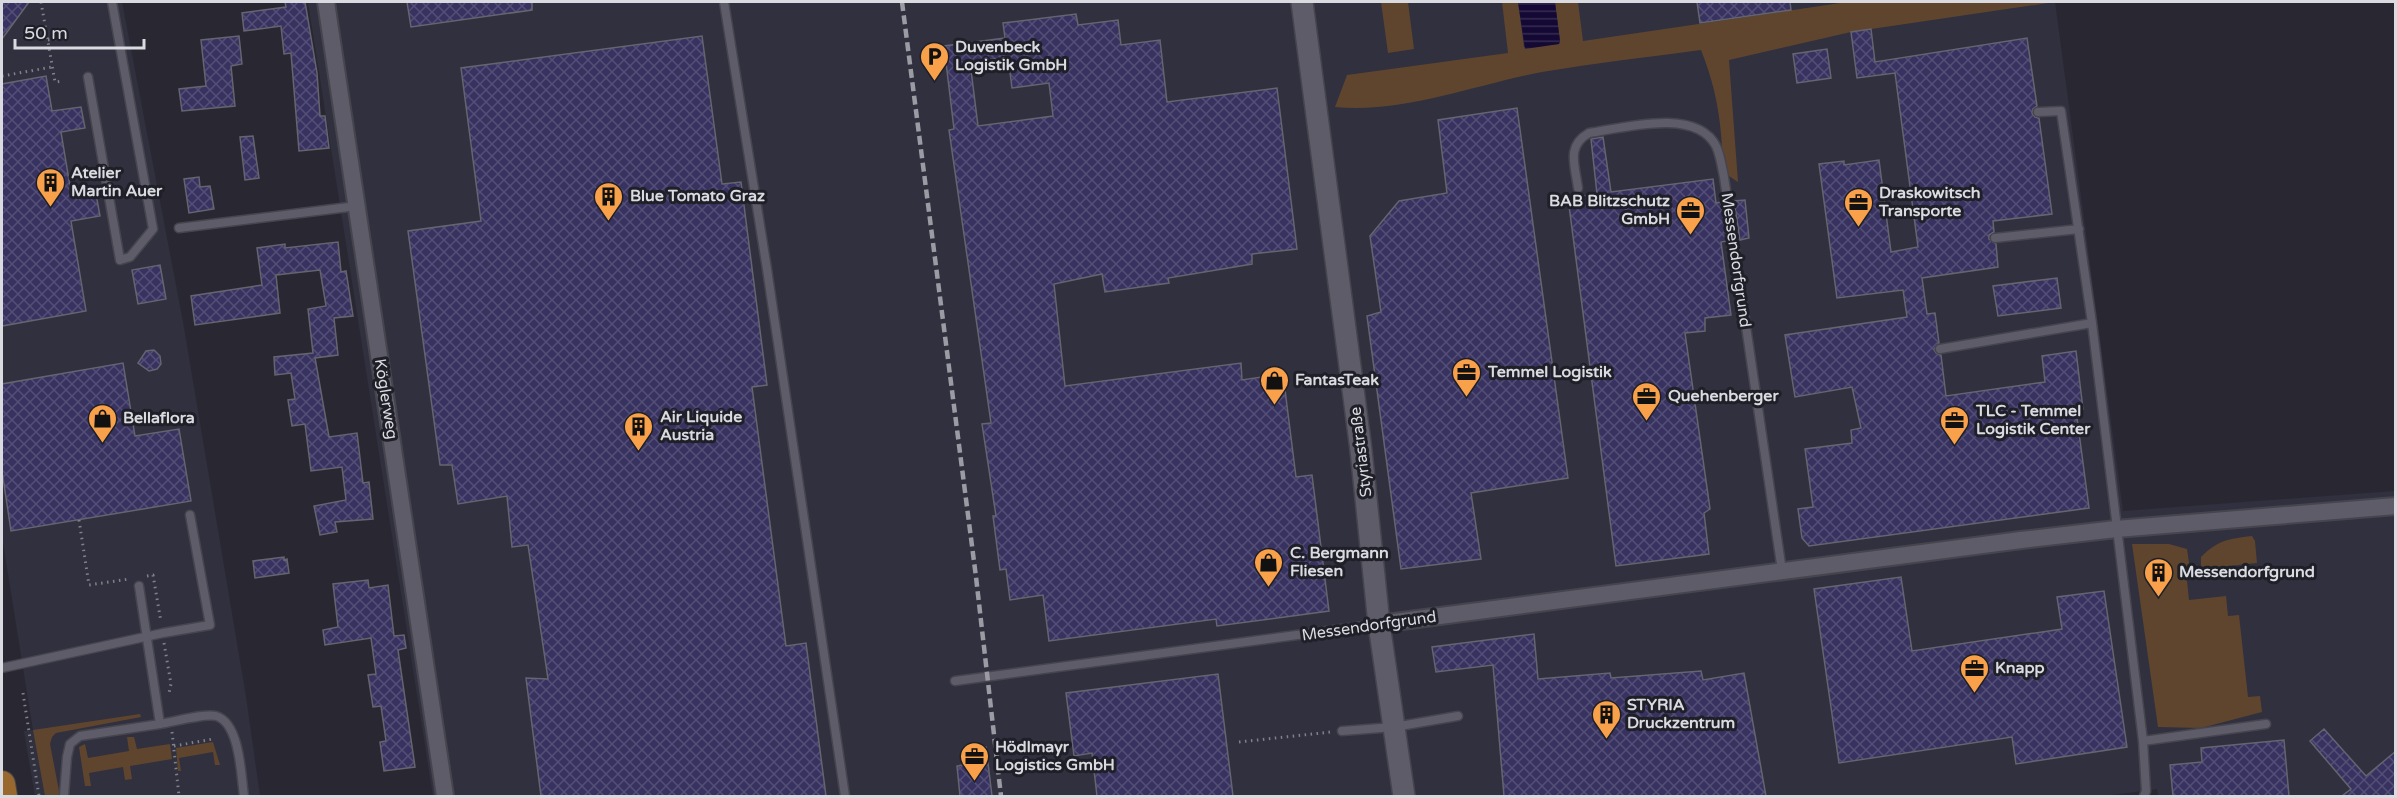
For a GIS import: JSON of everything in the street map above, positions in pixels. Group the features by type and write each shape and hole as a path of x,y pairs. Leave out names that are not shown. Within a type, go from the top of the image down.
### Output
{"main road":[{"path":"2,783 4,796"}],"street":[{"name":"Köglerweg","path":"326,2 445,796"},
{"name":"Styriastraße","path":"1302,2 1361,450 1379,624 1404,796"},
{"name":"Messendorfgrund","path":"1379,624 2116,529 2396,506"}],"lane":[{"path":"88,77 120,260 130,257 153,229 112,2"},
{"path":"724,2 769,280 845,796"},
{"path":"2038,112 2061,111 2092,323 2143,741 2146,791 2144,796"},
{"name":"Messendorfgrund","path":"1578,188 1574,158 1575,147 1579,138 1589,133 1661,122 1679,123 1705,133 1716,146 1724,177 1782,571"},
{"path":"179,228 357,206"},
{"path":"1995,238 2079,229"},
{"path":"1940,349 2092,323"},
{"path":"2,668 147,636 210,625 190,515"},
{"path":"140,586 160,724"},
{"name":"Messendorfgrund","path":"955,681 1379,624"},
{"path":"65,795 70,744 80,736 214,716 227,722 234,735 244,796"},
{"path":"1342,730 1394,727 1458,716"},
{"path":"2143,741 2266,724"}],"path":[{"path":"41,2 55,82 63,81"},
{"path":"48,40 57,39"},
{"path":"2,76 52,67"},
{"path":"23,693 39,796"},
{"path":"1239,742 1342,730"},
{"path":"174,746 213,739"}],"shaded area":[{"path":"2,2 122,2 183,322 246,697 260,796 35,796 24,731 33,730 2,536"},
{"path":"308,2 2055,2 2123,511 2395,491 2395,796 2158,796 2157,789 2105,796 433,796"},
{"path":"1381,2 1408,2 1414,49 1388,53"},
{"path":"1502,2 1518,2 1524,47 1559,44 1555,2 1578,2 1583,41 1847,2 2055,2 1851,32 1729,60 1738,182 1723,172 1718,110 1701,50 1542,72 1413,102 1361,108 1335,107 1347,75 1508,53"},
{"path":"1518,2 1555,2 1559,44 1525,49"},
{"path":"2252,536 2255,541 2257,563 2201,569 2201,557 2213,547 2230,539"},
{"path":"2132,544 2169,544 2187,549 2190,570 2186,571 2189,600 2226,596 2228,616 2239,615 2248,697 2260,696 2262,712 2201,728 2158,727"},
{"path":"140,714 141,717 56,733 50,744 60,796 45,796 33,730"},
{"path":"127,737 134,737 137,749 170,744 172,759 130,766 132,779 125,780 123,767 89,773 91,786 85,786 79,747 85,744 88,758 129,751"},
{"path":"213,742 220,765 215,765 213,752 179,758 181,771 178,771 176,748"}],"building":[{"path":"2,2 29,2 2,39"},
{"path":"285,2 305,2 317,73 320,116 325,116 329,148 299,151 291,53 284,54 281,26 244,31 242,13 286,7"},
{"path":"407,2 532,2 532,10 411,27"},
{"path":"1697,2 1790,2 1791,10 1700,23"},
{"path":"1076,14 1078,25 1118,20 1121,45 1160,40 1167,102 1277,88 1297,249 1252,254 1252,264 1168,278 1169,283 1105,292 1102,274 1054,284 1065,386 1241,363 1242,380 1283,374 1296,477 1312,475 1329,611 1217,626 1216,619 1049,641 1043,595 1010,600 1006,569 1000,570 993,516 996,516 982,424 991,423 949,130 954,129 944,46 1005,38 1003,23","holes":["1008,57 1012,88 1049,83 1053,116 978,126 970,62"]},
{"path":"1871,29 1875,62 2027,38 2037,106 2032,113 2039,118 2052,214 1993,221 1994,232 1989,235 1989,239 1996,244 1998,267 1922,278 1927,314 1935,313 1939,343 1934,349 1941,355 1946,396 2045,382 2042,356 2076,351 2083,409 2076,410 2089,508 1809,546 1802,538 1798,509 1813,507 1805,449 1852,443 1851,430 1861,428 1852,387 1795,397 1785,335 1907,317 1903,290 1837,298 1819,164 1844,161 1844,165 1879,160 1891,252 1918,247 1895,73 1857,78 1851,32"},
{"path":"239,36 242,64 231,66 235,106 182,111 179,89 206,86 201,40"},
{"name":"Air Liquide Austria","path":"702,36 722,184 741,182 767,385 752,387 786,646 806,643 826,796 541,796 526,678 548,679 528,545 512,547 507,496 458,504 452,465 440,465 408,231 481,221 461,68"},
{"path":"1827,49 1831,78 1797,83 1793,54"},
{"name":"Atelier Martin Auer","path":"46,76 52,111 81,107 85,128 61,132 72,198 96,194 100,216 71,221 86,311 2,326 2,84"},
{"name":"Temmel Logistik","path":"1517,108 1568,478 1471,493 1481,559 1401,569 1367,316 1381,312 1370,236 1399,201 1447,193 1438,120"},
{"path":"253,136 259,178 245,180 240,137"},
{"name":"Quehenberger","path":"1603,137 1611,192 1713,179 1716,203 1721,202 1727,241 1721,242 1731,315 1705,318 1705,331 1685,333 1710,509 1704,513 1709,554 1616,566 1568,198 1597,194 1591,139"},
{"path":"199,177 200,187 210,186 214,209 189,213 184,179"},
{"path":"1745,200 1749,238 1740,240 1734,201"},
{"path":"338,242 341,272 346,271 353,316 334,318 338,355 315,358 329,437 357,433 363,483 369,482 373,519 335,522 337,532 320,535 314,506 346,500 342,467 311,471 305,424 292,426 288,400 295,399 291,373 275,375 274,357 313,353 308,309 326,306 320,270 276,275 280,313 195,325 191,296 262,285 257,248 285,244 285,248"},
{"path":"160,265 166,299 138,304 132,270"},
{"path":"2057,278 2061,308 1998,316 1993,286"},
{"path":"154,350 160,356 161,364 157,369 149,371 138,363 146,351"},
{"path":"123,363 135,436 179,429 191,501 11,531 2,471 2,384"},
{"path":"284,557 284,560 287,559 289,573 255,578 253,561"},
{"name":"Knapp","path":"1901,577 1912,651 2062,629 2057,597 2104,591 2127,747 2016,764 2012,737 1839,763 1814,589"},
{"path":"368,580 369,588 388,585 394,636 404,635 406,648 398,650 415,767 384,771 380,742 386,741 381,706 373,707 368,675 376,674 371,638 325,645 323,630 338,627 333,584"},
{"name":"STYRIA Druckzentrum","path":"1534,634 1538,679 1610,673 1611,678 1701,671 1703,680 1744,673 1766,796 1504,796 1493,665 1436,672 1432,647"},
{"path":"1218,674 1233,796 1097,796 1092,753 1074,756 1066,693"},
{"path":"2324,729 2366,776 2396,751 2396,796 2342,796 2351,789 2310,741"},
{"path":"2284,740 2289,796 2173,796 2170,765 2202,762 2201,748"},
{"name":"Hödlmayr Logistics GmbH","path":"986,747 992,796 960,796 957,766 972,763 971,749"}],"railway":[{"path":"902,2 976,577 1001,796"}],"place":[{"name":"Duvenbeck Logistik GmbH","path":"934,82"},
{"name":"Atelier Martin Auer","path":"50,208"},
{"name":"Blue Tomato Graz","path":"609,222"},
{"name":"Draskowitsch Transporte","path":"1858,228"},
{"name":"BAB Blitzschutz GmbH","path":"1691,236"},
{"name":"Temmel Logistik","path":"1467,398"},
{"name":"FantasTeak","path":"1274,406"},
{"name":"Quehenberger","path":"1647,422"},
{"name":"Bellaflora","path":"102,444"},
{"name":"TLC - Temmel Logistik Center","path":"1955,446"},
{"name":"Air Liquide Austria","path":"639,452"},
{"name":"C. Bergmann Fliesen","path":"1269,588"},
{"name":"Messendorfgrund","path":"2158,598"},
{"name":"Knapp","path":"1974,694"},
{"name":"STYRIA Druckzentrum","path":"1606,740"},
{"name":"Hödlmayr Logistics GmbH","path":"974,782"}]}
